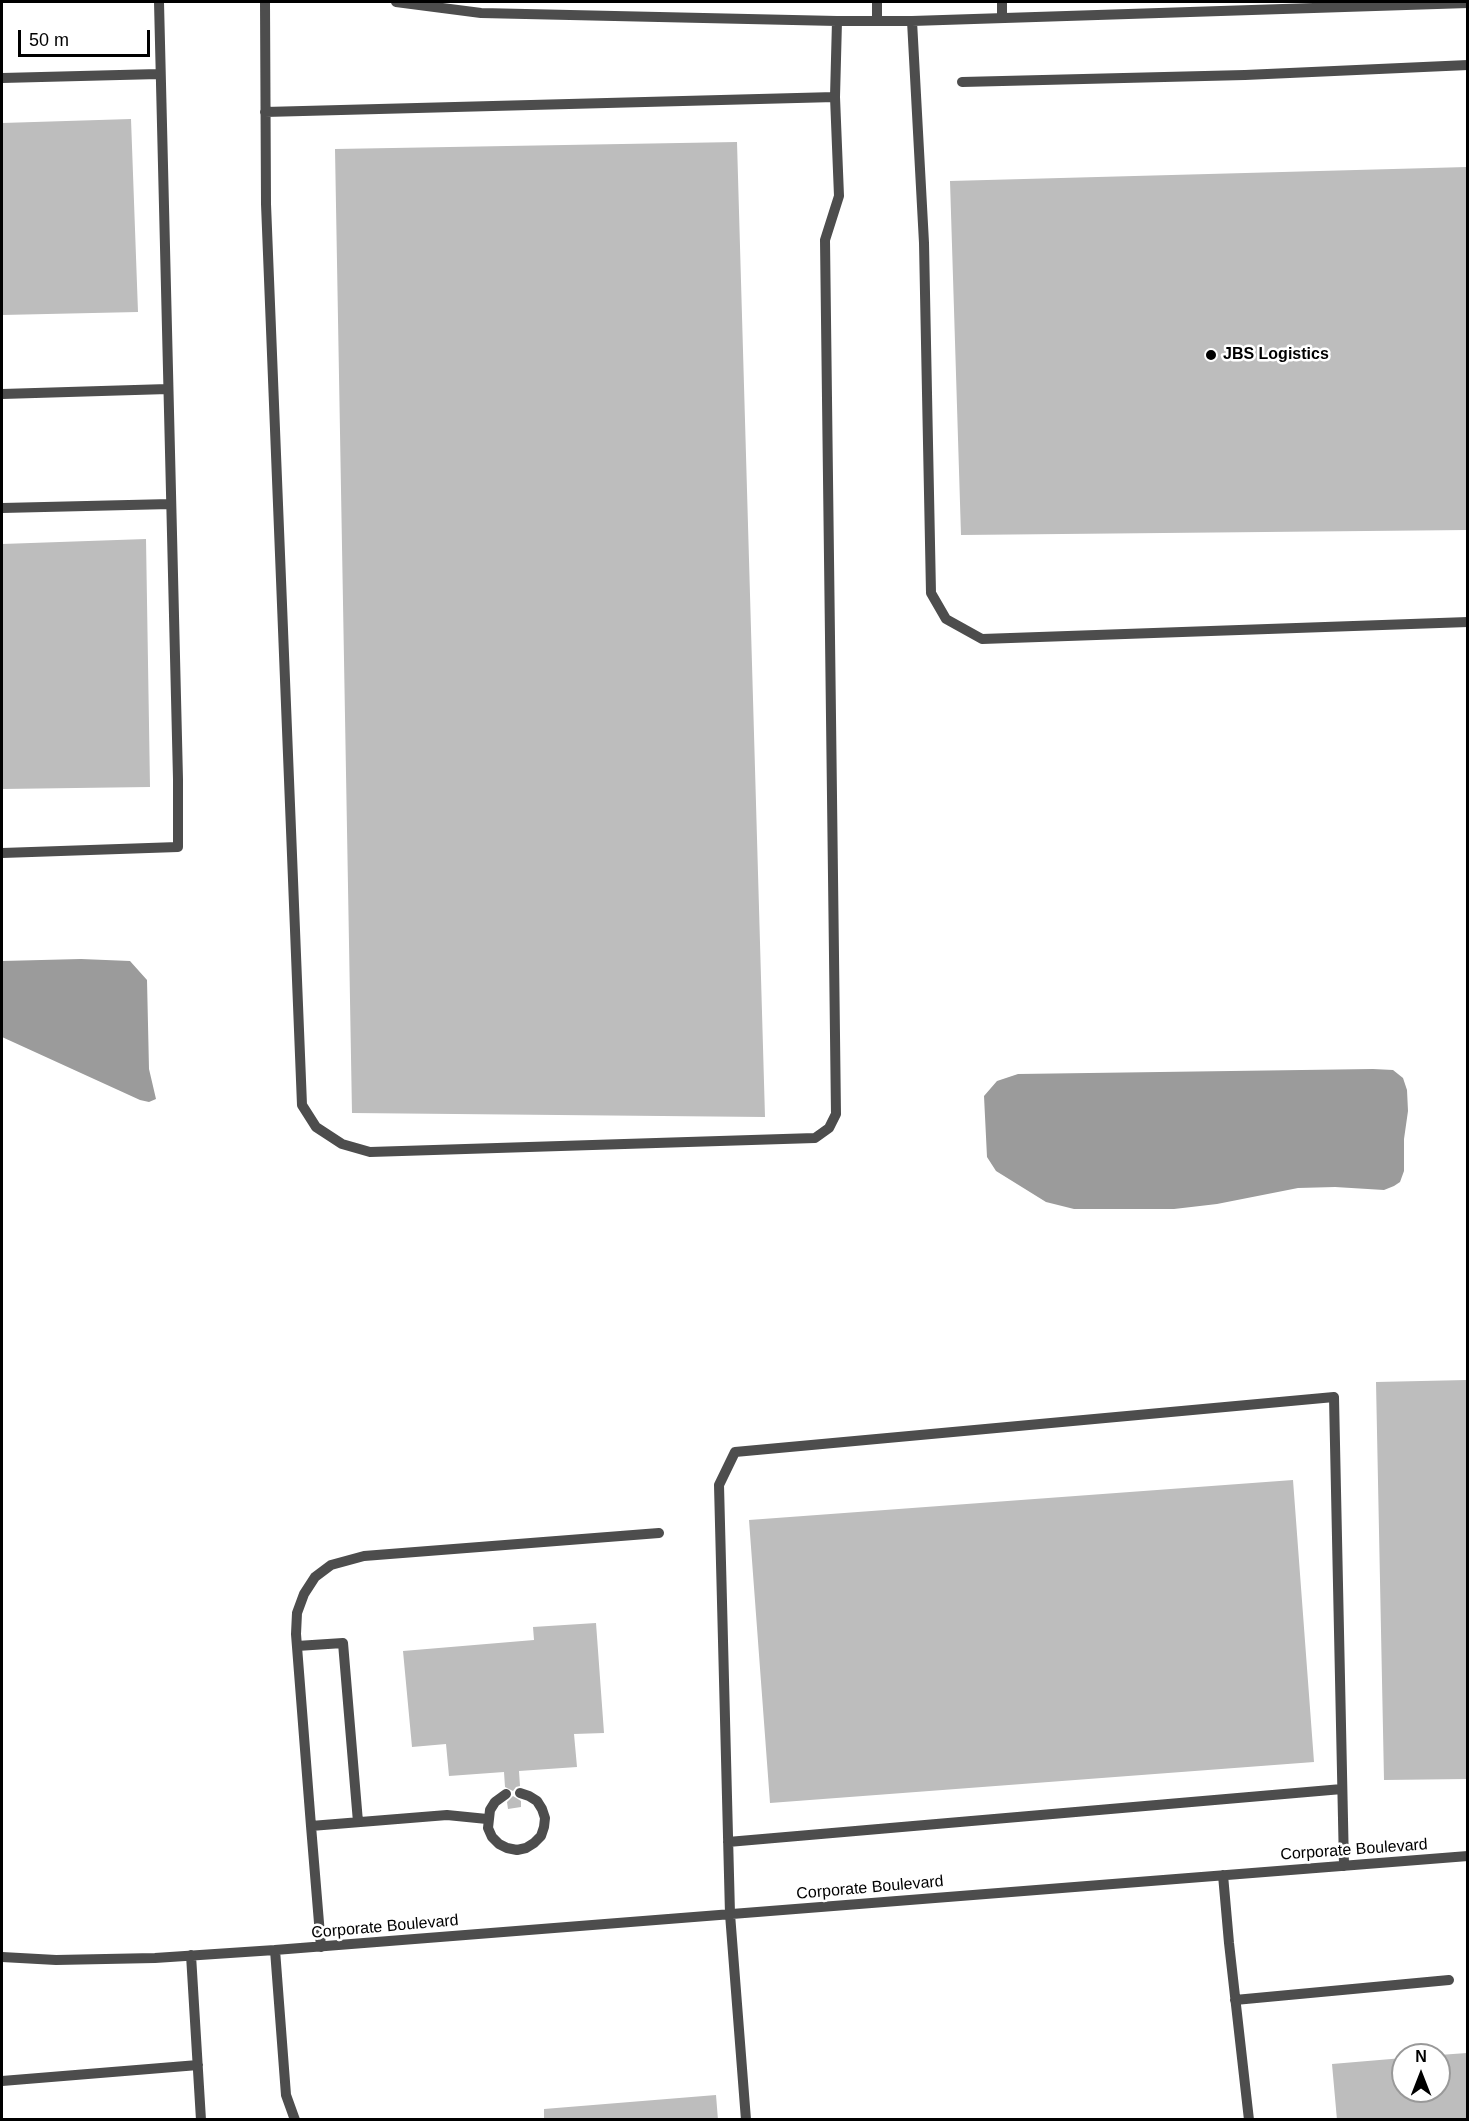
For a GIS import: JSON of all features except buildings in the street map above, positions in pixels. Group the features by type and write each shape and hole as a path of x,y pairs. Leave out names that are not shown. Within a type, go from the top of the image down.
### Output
{"street":[{"path":"2,853 178,848 159,2"},
{"path":"265,2 266,204 302,1105 316,1127 342,1144 370,1152 815,1138 829,1128 836,1114 825,240 839,196 835,97 837,21"},
{"path":"396,2 481,13 837,21 912,21 1467,3"},
{"path":"877,2 877,21"},
{"path":"1002,2 1002,18"},
{"path":"912,21 924,243 930,593 946,619 982,639 1467,622"},
{"path":"962,82 1245,75 1467,65"},
{"path":"2,78 159,74"},
{"path":"265,112 835,97"},
{"path":"2,394 168,389"},
{"path":"2,508 171,504"},
{"path":"746,2120 730,1914 719,1485 735,1452 1334,1397 1344,1866"},
{"path":"321,1947 297,1646 297,1613 304,1594 315,1577 331,1565 364,1556 658,1533"},
{"path":"297,1646 344,1643 358,1822"},
{"path":"728,1842 1342,1789"},
{"path":"506,1794 490,1809 488,1828 492,1837 507,1848 517,1850 534,1844 544,1827 545,1818 537,1801 520,1792"},
{"path":"311,1826 447,1815 488,1819"},
{"name":"Corporate Boulevard","path":"2,1957 56,1960 155,1958 321,1947 1467,1856"},
{"path":"1223,1875 1249,2120"},
{"path":"275,1950 286,2096 294,2120"},
{"path":"191,1955 201,2120"},
{"path":"1235,2000 1449,1980"},
{"path":"2,2081 198,2065"}],"shaded area":[{"path":"81,959 130,961 147,980 149,1069 156,1099 149,1102 140,1100 2,1037 2,961"},
{"path":"1393,1070 1403,1078 1407,1090 1404,1171 1400,1182 1384,1190 1335,1187 1298,1188 1217,1204 1174,1209 1074,1209 1046,1202 996,1171 987,1157 984,1096 997,1081 1018,1074"}],"place":[{"name":"JBS Logistics","path":"1211,355"}]}
